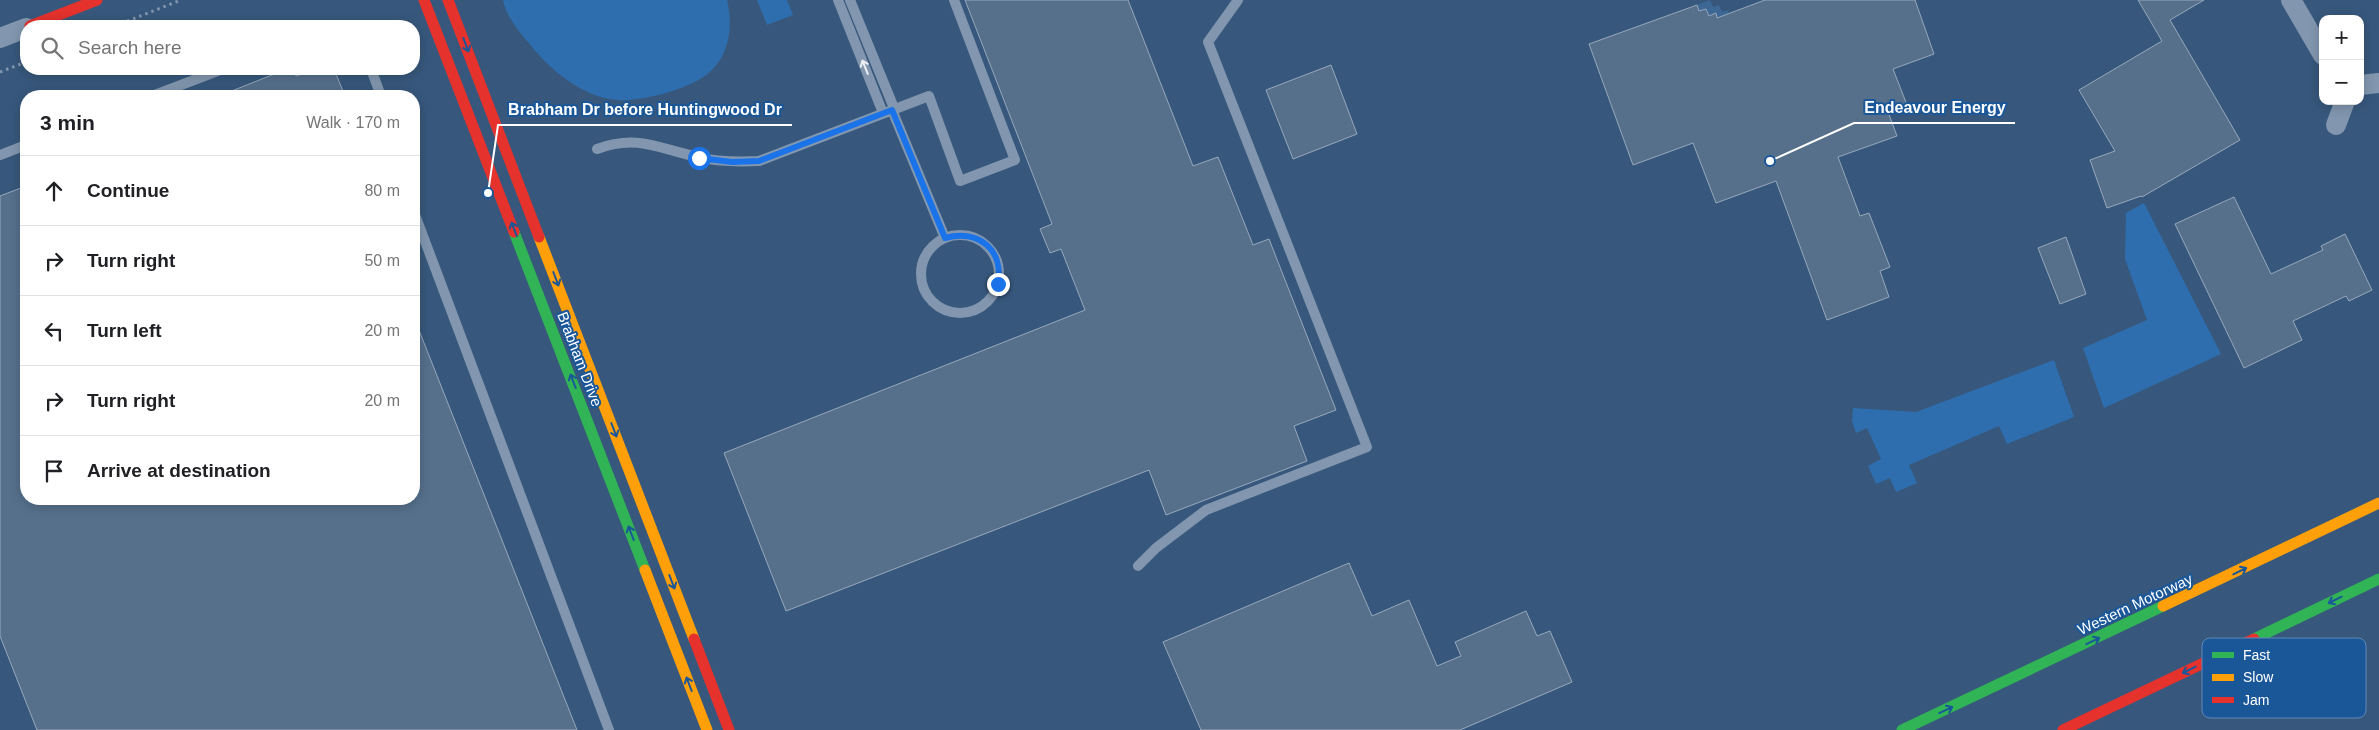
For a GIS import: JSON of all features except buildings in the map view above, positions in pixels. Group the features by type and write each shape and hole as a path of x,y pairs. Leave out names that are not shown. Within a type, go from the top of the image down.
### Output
{"main road":[{"path":"45,20 97,0"},
{"name":"Brabham Drive","path":"424,0 707,730"},
{"name":"Brabham Drive","path":"448,0 729,730"},
{"name":"Western Motorway","path":"1902,730 2379,503"},
{"path":"2257,638 2379,580"},
{"path":"2063,730 2202,664"}],"street":[{"path":"2290,0 2319,48"},
{"path":"0,38 20,30"},
{"path":"2364,84 2379,82"},
{"path":"2336,125 2344,105"}],"lane":[{"path":"838,0 890,110 945,238"},
{"path":"850,0 890,110"},
{"path":"597,149 613,143 633,142 699,158 732,162 759,161 929,96 960,181 1015,160 954,0"},
{"path":"1138,566 1156,548 1206,510 1367,447 1208,42 1238,0"},
{"path":"168,90 207,75"},
{"path":"373,75 379,90"},
{"path":"0,155 20,147"},
{"path":"420,228 609,730"},
{"path":"964,235 974,237 990,248 995,256 999,275 994,293 980,307 972,311 962,313 943,309 935,304 924,288 922,270 927,253 935,244 945,238 964,235"}],"path":[{"path":"130,20 181,0"},
{"path":"0,72 20,64"}],"shaded area":[{"path":"503,0 727,0 730,28 722,56 711,71 703,77 667,93 640,99 618,100 592,94 556,72 520,33 507,12"},
{"path":"757,0 787,0 793,15 767,25"},
{"path":"1710,0 1713,7 1719,5 1722,12 1728,10 1729,14 1718,21 1716,14 1709,16 1706,9 1699,11 1697,5"},
{"path":"2144,203 2221,354 2104,408 2083,348 2147,320 2125,259 2126,213"},
{"path":"2054,360 2074,417 2007,444 1999,426 1909,465 1917,483 1896,492 1890,478 1876,484 1868,466 1881,459 1867,428 1856,433 1852,421 1853,408 1916,412"}],"traffic: fast":[{"path":"514,232 645,570"},
{"path":"2256,638 2379,579"},
{"path":"1902,730 2163,606"}],"traffic: slow":[{"path":"539,237 694,639"},
{"path":"2163,606 2379,503"},
{"path":"645,570 707,730"}],"traffic: jam":[{"path":"45,20 97,0"},
{"path":"424,0 514,232"},
{"path":"448,0 539,237"},
{"path":"694,639 729,730"},
{"path":"2063,730 2202,664"}],"place":[{"name":"Endeavour Energy","path":"1770,161"},
{"name":"Brabham Dr before Huntingwood Dr","path":"488,193"}],"route":[{"path":"699,158 732,162 759,161 892,110 945,238 954,235 974,237 990,248 998,265 998,284"}]}
